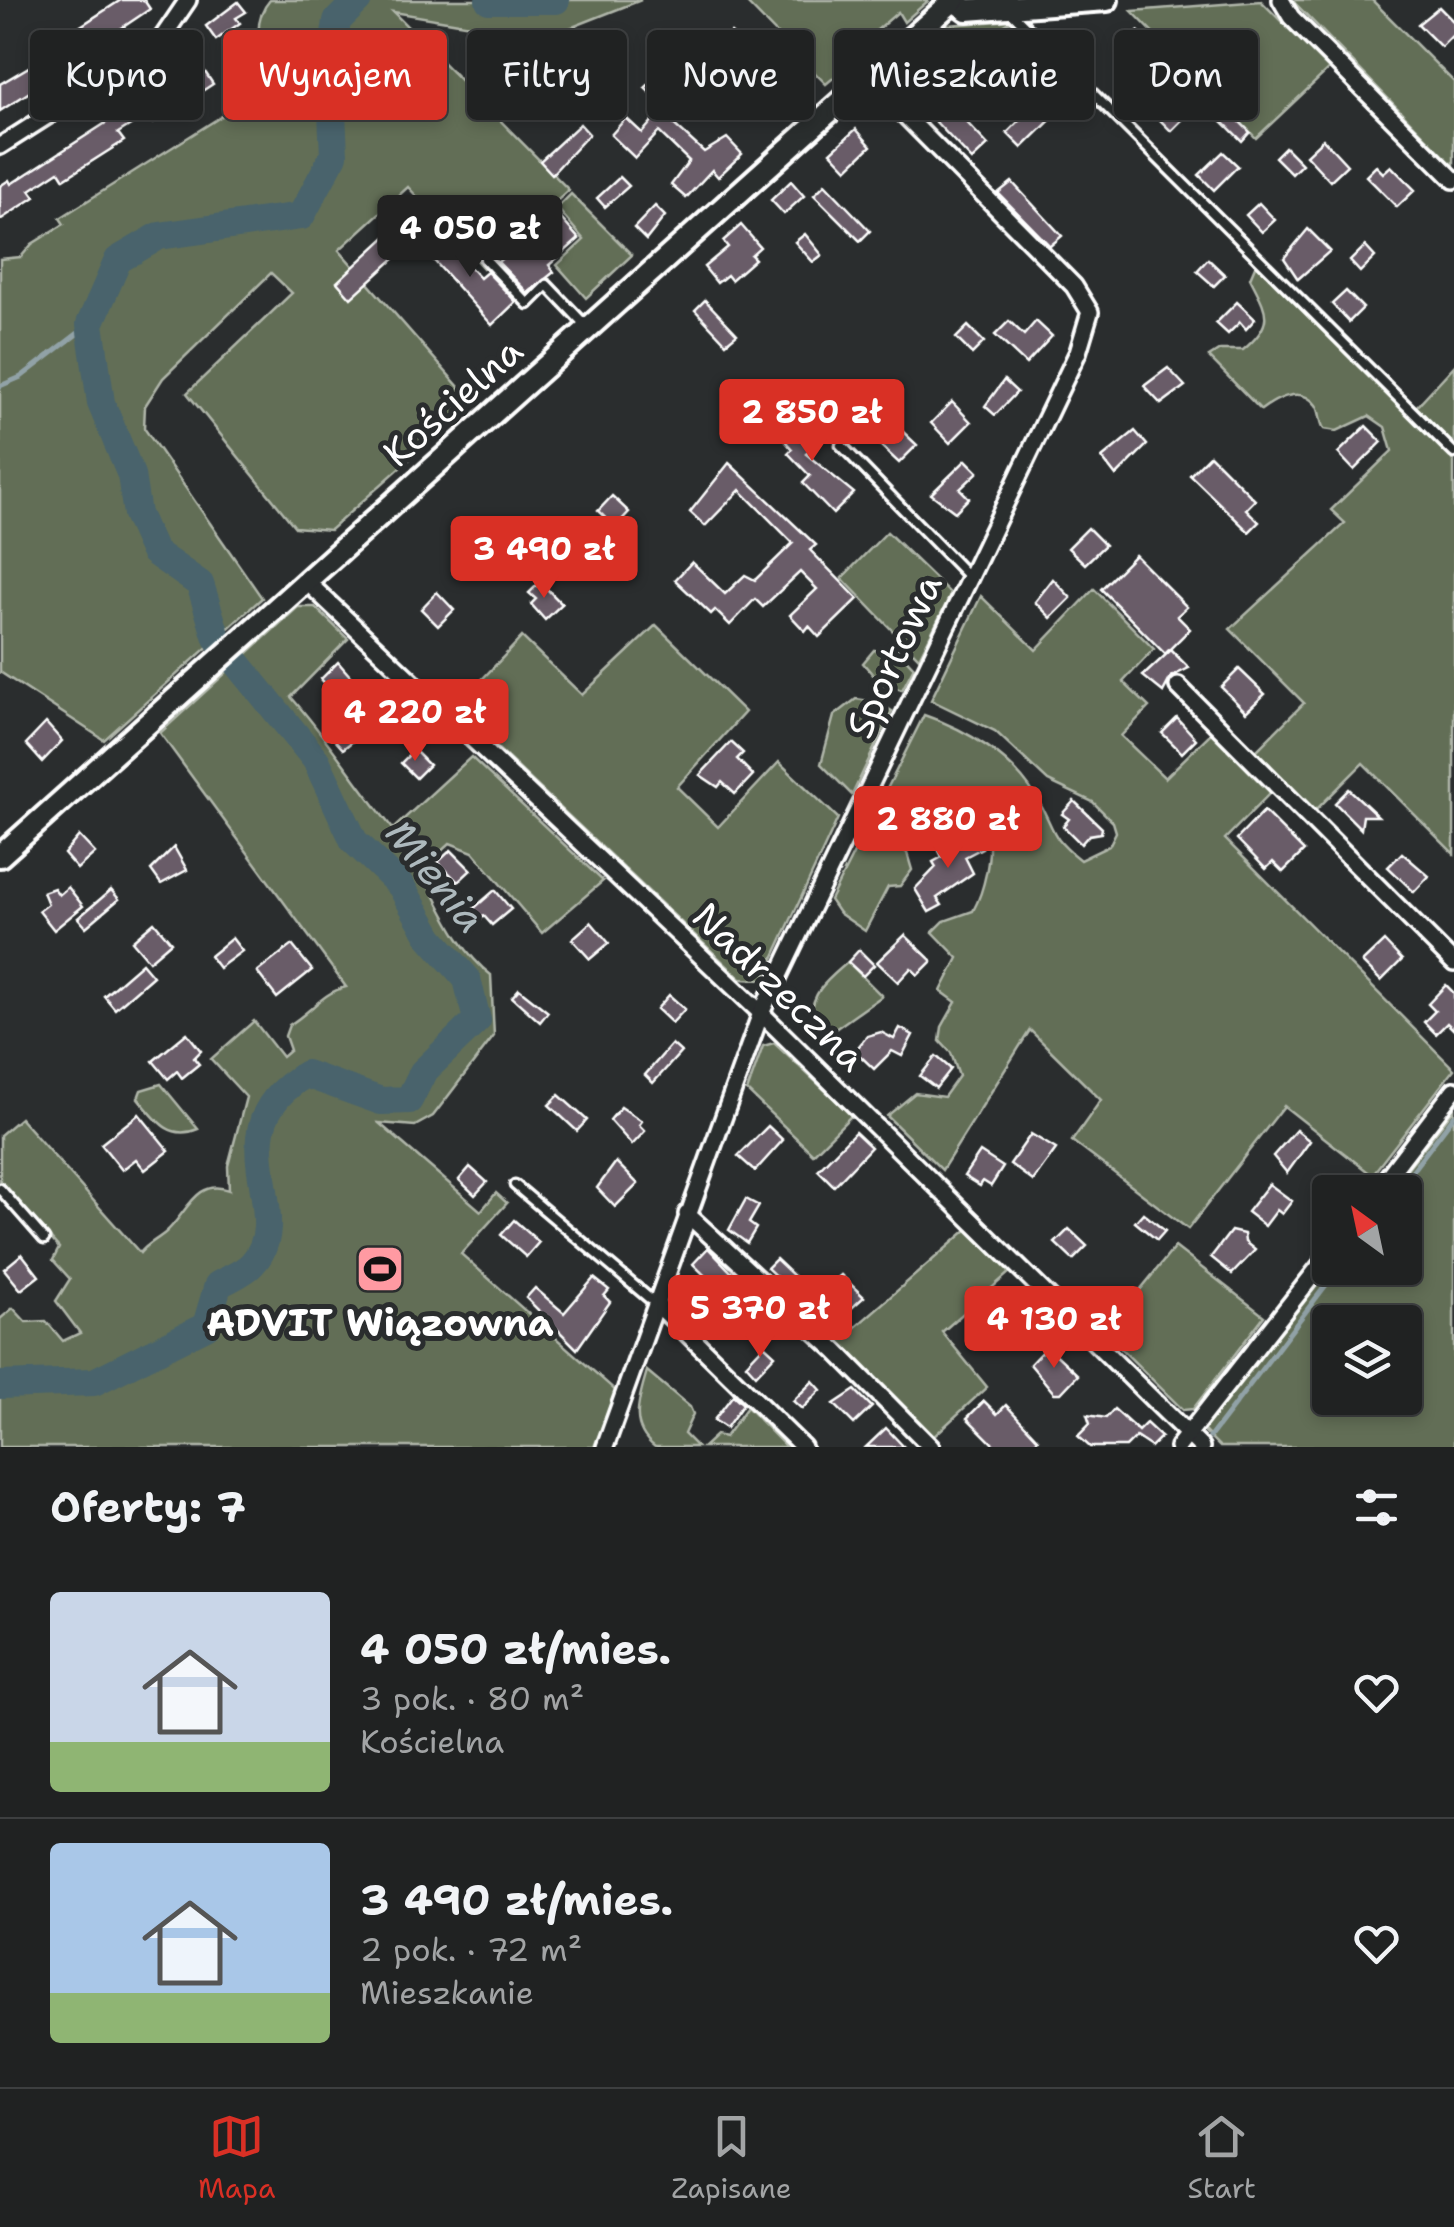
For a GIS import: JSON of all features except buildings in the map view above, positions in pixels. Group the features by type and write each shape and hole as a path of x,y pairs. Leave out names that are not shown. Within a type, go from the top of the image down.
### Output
{"street":[{"path":"0,146 156,46 188,0"},
{"path":"953,0 966,10 1107,0"},
{"name":"Kościelna","path":"919,30 953,0"},
{"path":"1281,0 1291,18 1454,180"},
{"name":"Kościelna","path":"0,856 834,105"},
{"name":"Sportowa","path":"604,1447 761,1013 1078,352 1089,305 909,120"},
{"name":"Nadrzeczna","path":"306,581 761,1013 1189,1443"},
{"path":"1178,686 1454,963"},
{"path":"1389,1175 1454,1090"},
{"path":"687,1214 836,1352 930,1447"},
{"path":"1189,1443 1312,1276"},
{"path":"658,1306 804,1447"}],"lane":[{"path":"1006,8 1454,453"},
{"path":"516,226 486,253 485,259 528,304 548,285 588,328"},
{"path":"841,446 968,576"},
{"path":"515,1185 658,1306"},
{"path":"0,1190 44,1239"}],"green space":[{"path":"270,0 641,0 570,28 552,30 500,30 393,12 411,30 259,30"},
{"path":"744,0 929,0 904,22 898,12 877,30 834,30 834,77 826,84 814,72 814,30 773,30"},
{"path":"1292,0 1372,0 1454,82 1454,166"},
{"path":"1261,1 1329,69 1256,138 1238,120 1258,120 1258,30 1151,30 1132,11"},
{"path":"1013,20 996,30 952,30 947,25"},
{"path":"447,67 467,87 467,120 500,120 569,190 483,268 408,187 339,250 473,403 330,530 295,527 187,393 292,293 271,273 163,378 145,406 144,428 262,598 104,740 0,672 0,259 21,257 32,244 64,224 60,218 223,115 223,120 447,120"},
{"path":"571,194 632,255 586,298 557,265 584,240 557,208"},
{"path":"1256,264 1454,461 1454,854 1363,763 1314,812 1255,752 1304,703 1230,629 1345,523 1331,510 1392,451 1385,427 1369,416 1337,431 1324,429 1316,405 1296,395 1281,398 1261,410 1209,357 1220,350 1243,350 1261,331 1264,307 1250,278"},
{"path":"1454,366 1454,445 1416,407"},
{"path":"887,532 951,594 919,658 842,578"},
{"path":"1094,589 1154,649 1123,682 1149,707 1121,736 1165,778 1213,731 1272,791 1225,839 1454,1069 1372,1175 1284,1106 1188,1229 1072,1141 1101,1100 1030,1030 942,1170 887,1116 915,1093 944,1097 959,1076 951,1053 940,1041 942,1027 956,1002 941,991 958,958 933,932 944,921 973,911 981,894 989,852 988,833 947,788 937,788 933,803 936,826 924,845 917,843 899,817 880,803 924,715 972,737 1015,769 1036,797 1057,837 1080,860 1109,846 1116,832 1113,822 1093,802 1048,781 995,731 931,700 981,596 1036,650"},
{"path":"298,607 315,607 348,639 291,697 393,829 471,757 603,881 542,933 473,852 450,843 421,870 460,940 491,975 494,1036 433,1116 415,1126 379,1123 481,1211 496,1193 507,1203 461,1254 616,1391 594,1447 0,1447 0,1319 13,1308 26,1322 46,1321 63,1341 80,1333 56,1301 70,1279 53,1260 59,1248 0,1181 0,1135 20,1118 140,1253 173,1225 200,1193 218,1187 229,1190 228,1166 246,1097 211,1059 254,1021 282,1057 290,1050 285,1036 289,1025 330,993 346,987 160,733"},
{"path":"656,625 745,712 677,787 718,827 779,762 838,818 763,980 741,979 455,708 522,637 582,695"},
{"path":"895,647 914,667 902,690 880,683 863,663 874,650 883,652"},
{"path":"856,699 876,702 892,711 852,795 821,764 834,716"},
{"path":"869,823 907,853 912,870 900,886 888,887 865,931 839,913 830,900"},
{"path":"848,962 882,996 831,1032 812,1017 812,1008 822,986"},
{"path":"774,1043 852,1115 813,1154 747,1091 763,1046"},
{"path":"161,1084 198,1129 171,1130 157,1121 138,1098 141,1090"},
{"path":"1454,1109 1454,1447 1220,1447 1203,1430 1316,1285 1422,1285 1422,1175 1402,1175"},
{"path":"968,1229 1010,1272 942,1332 987,1387 931,1439 836,1344"},
{"path":"1175,1247 1264,1316 1193,1409 1183,1410 1105,1333"},
{"path":"647,1371 690,1407 693,1414 684,1434 697,1447 655,1447 641,1431 638,1412"},
{"path":"747,1407 786,1447 703,1447 716,1435 725,1437"}],"waterway":[{"name":"Mienia","path":"0,1385 94,1382 206,1326 218,1285 249,1267 264,1243 267,1221 259,1145 264,1120 278,1096 306,1074 381,1101 409,1100 423,1072 477,1020 467,979 431,938 401,886 354,841 316,760 217,638 200,584 154,552 137,514 131,475 101,403 90,324 118,260 159,236 301,216 334,155 330,70 337,21 358,0"},
{"name":"Mienia","path":"489,0 556,0"},
{"path":"0,386 21,377 90,324"},
{"path":"1409,1175 1454,1116"},
{"path":"1210,1437 1326,1285"}],"place":[{"name":"ADVIT Wiązowna","path":"380,1269"}]}
